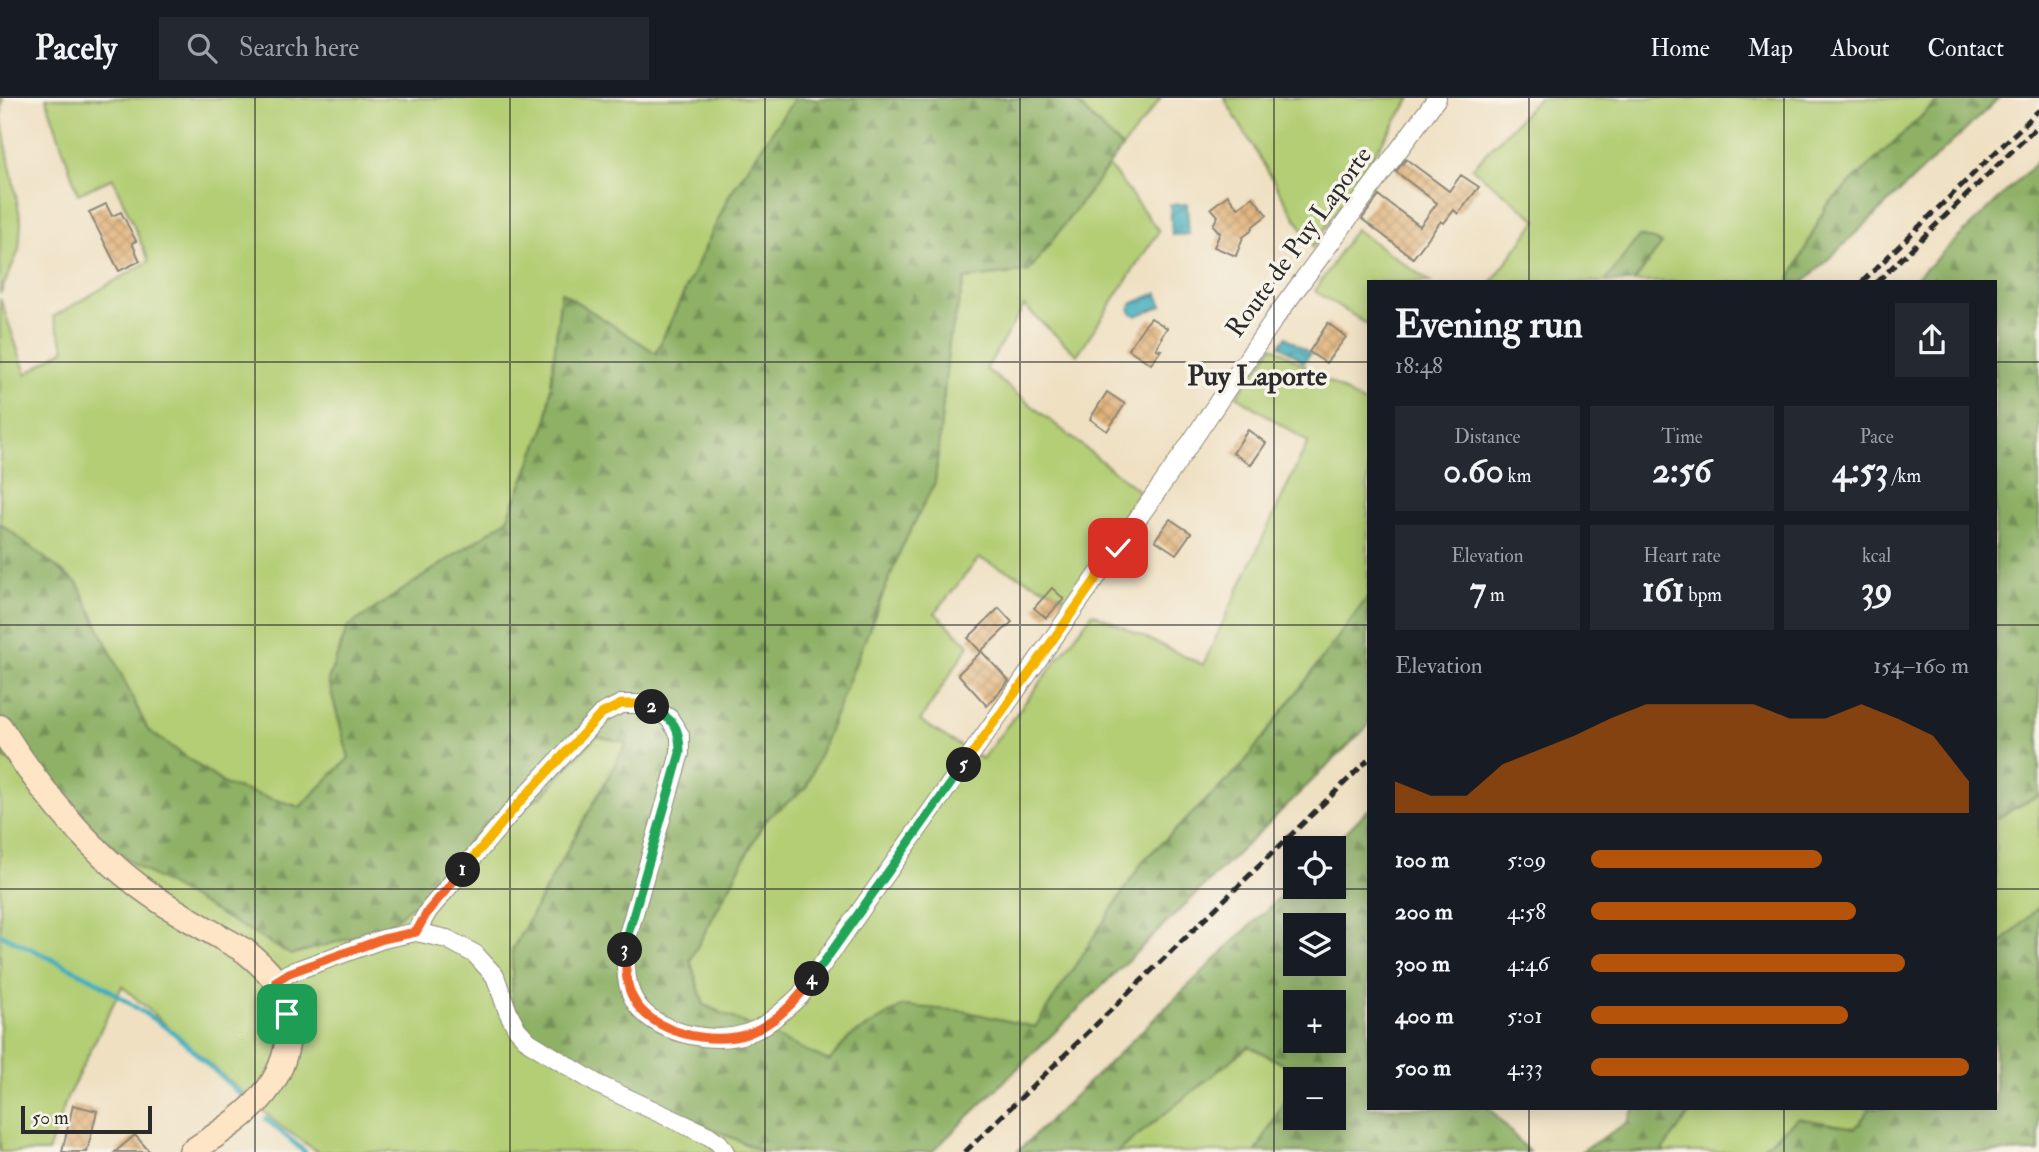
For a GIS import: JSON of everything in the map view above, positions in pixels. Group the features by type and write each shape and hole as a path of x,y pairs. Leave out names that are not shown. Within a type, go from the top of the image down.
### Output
{"main road":[{"path":"0,727 32,775 74,827 99,852 142,888 244,951 260,963 276,981 287,1014 288,1041 279,1073 273,1084 246,1113 191,1152"}],"street":[{"name":"Route de Puy Laporte","path":"416,932 428,911 519,803 601,714 621,704 647,704 669,718 680,735 680,753 625,945 626,970 633,999 644,1013 658,1022 676,1031 710,1039 729,1039 749,1033 771,1021 800,996 1171,473 1275,318 1437,98"},
{"path":"276,981 289,973 383,939 416,932 447,939 475,954 495,976 508,1012 517,1029 529,1042 599,1085 709,1136 719,1143 725,1152"}],"green space":[{"path":"0,98 3,98 1,118 21,222 19,250 0,294"},
{"path":"46,98 795,98 730,194 656,353 561,292 547,422 507,520 348,627 328,680 349,758 300,807 226,785 147,730 78,585 0,523 0,298 26,374 65,349 53,317 149,261 113,178 78,194"},
{"path":"795,98 1072,98 1122,148 1029,271 965,279 949,342 935,482 901,549 806,788 765,820 690,960 704,1005 829,1061 850,1037 903,1006 963,1011 1035,1027 1144,860 1241,767 1367,598 1367,727 932,1152 764,1152 601,1079 530,1032 512,1004 512,950 627,743 596,736 542,796 486,822 421,899 382,929 291,955 136,866 0,754 0,523 78,584 148,730 226,785 300,807 349,758 328,680 348,627 507,520 547,422 561,292 656,353 730,194"},
{"path":"1072,98 1161,98 1122,148"},
{"path":"1224,98 1411,98 1313,247"},
{"path":"1539,98 1941,98 1826,206 1790,280 1635,280 1662,243 1640,236 1607,280 1493,280 1537,220 1472,168"},
{"path":"1941,98 1999,98 1806,280 1790,280 1826,206"},
{"path":"2039,160 2039,795 1997,818 1997,280 1914,280"},
{"path":"1109,166 1159,231 1077,355 1024,306 986,369 1140,492 1069,599 979,558 935,613 969,645 920,721 982,759 1093,613 1203,665 1308,442 1237,396 1273,346 1367,405 1367,598 1241,767 1144,860 1035,1028 963,1011 850,1037 829,1061 704,1006 690,960 765,820 806,788 901,549 935,482 949,342 965,279 1029,271"},
{"path":"1355,229 1427,280 1367,280 1367,324 1315,291"},
{"path":"1639,236 1662,243 1635,280 1606,280"},
{"path":"596,736 627,743 512,950 742,1143 764,1152 318,1152 279,1125 122,986 67,1098 48,1152 0,1152 0,754 136,866 421,899 486,822 542,796"},
{"path":"2039,795 2039,907 1997,947 1997,818"},
{"path":"1367,811 1367,1110 1491,1110 1529,1152 1256,1152 1283,1104 1283,1130 1346,1130 1346,1067 1289,1067 1249,1046 1117,1152 1017,1152 1283,894 1283,899 1346,899 1346,836 1342,836"},
{"path":"2039,907 2039,1152 1757,1152 1798,1118 1855,1128 1869,1110 1997,1110 1997,947"},
{"path":"1249,1046 1289,1067 1283,1067 1283,1104 1256,1152 1117,1152"},
{"path":"1633,1110 1692,1110 1661,1152 1580,1152 1628,1122"},
{"path":"1692,1110 1869,1110 1855,1128 1797,1119 1757,1152 1661,1152"}],"water":[{"path":"1187,204 1189,234 1172,235 1170,205"},
{"path":"1157,293 1162,306 1136,316 1130,312 1131,304"},
{"path":"1286,337 1310,353 1304,362 1280,345"}],"building":[{"path":"1406,159 1449,191 1461,175 1479,187 1458,214 1454,210 1444,223 1441,221 1413,258 1362,219 1379,196 1420,226 1437,203 1396,172"},
{"path":"1228,195 1238,208 1253,197 1267,215 1243,237 1236,256 1214,247 1220,233 1213,225 1218,216 1211,208"},
{"path":"106,204 112,216 121,212 136,241 132,243 140,261 119,271 89,212"},
{"path":"1151,318 1167,328 1156,349 1161,350 1151,364 1128,349"},
{"path":"1328,323 1346,337 1326,363 1309,352"},
{"path":"1107,392 1125,404 1107,431 1090,419"},
{"path":"1248,430 1266,443 1251,465 1233,453"},
{"path":"1170,519 1191,533 1176,554 1155,540"},
{"path":"1052,588 1064,599 1046,618 1034,608"},
{"path":"999,608 1012,622 981,651 1009,681 987,706 958,674 981,652 968,638"},
{"path":"73,1105 97,1111 87,1152 62,1152"},
{"path":"135,1135 150,1152 115,1152"}],"waterway":[{"path":"0,934 93,979 173,1032 243,1097"},
{"path":"266,1119 305,1152"}],"railway":[{"path":"1864,280 2039,110"},
{"path":"1879,280 2039,125"},
{"path":"965,1152 1367,761"}],"district":[{"name":"Puy Laporte","path":"1257,376"}],"route":[{"path":"287,1014 276,981 289,973 383,939 416,932 428,911 519,803 601,714 621,704 647,704 669,718 680,735 680,753 625,945 626,970 633,999 644,1013 658,1022 676,1031 710,1039 729,1039 749,1033 771,1021 800,996 1118,548"}]}
